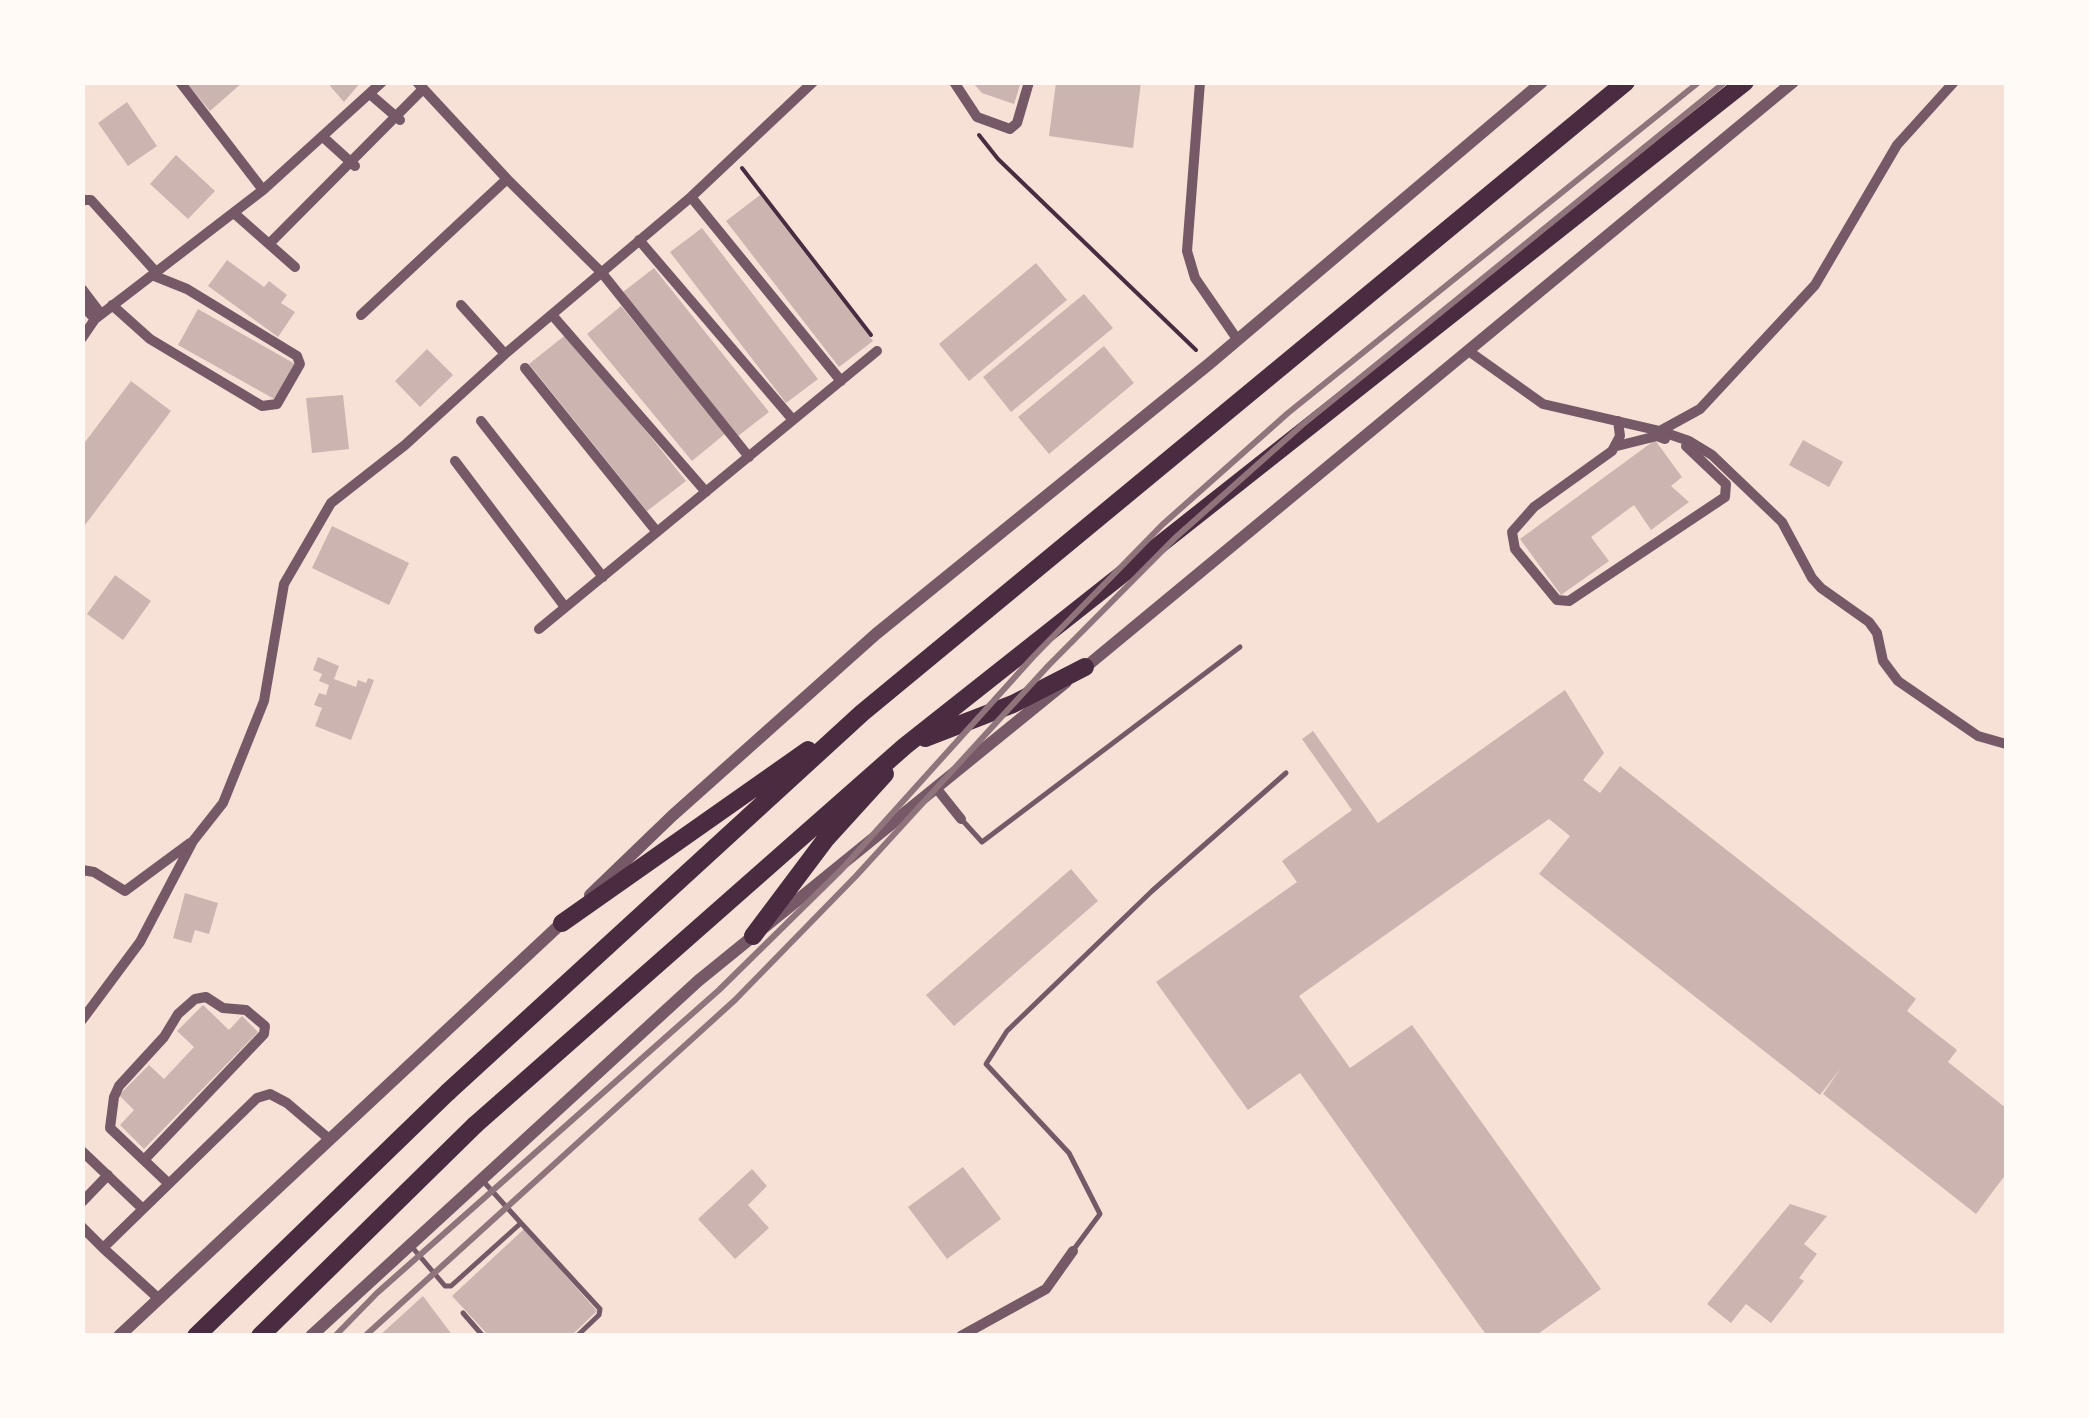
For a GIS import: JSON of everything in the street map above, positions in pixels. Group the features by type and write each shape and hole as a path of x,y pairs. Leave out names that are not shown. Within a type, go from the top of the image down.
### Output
{"highway":[{"path":"196,1336 448,1092 862,713 1626,82"},
{"path":"260,1336 475,1125 906,746 1745,82"},
{"path":"753,936 825,840 871,792 906,746 1013,704 1084,667"},
{"path":"562,923 862,713"}],"street":[{"path":"180,82 263,190"},
{"path":"82,338 98,317 235,214 382,82"},
{"path":"82,1020 140,942 194,841 223,802 258,723 284,584 331,503 405,445 505,354 691,197 813,82"},
{"path":"954,82 977,118 1010,129 1017,123 1029,82"},
{"path":"1200,82 1187,250 1195,278 1238,339"},
{"path":"119,1336 672,816 876,634 1238,339 1542,82"},
{"path":"311,1336 408,1243 753,936 1470,352 1793,82"},
{"path":"1660,431 1700,409 1815,285 1897,145 1954,82"},
{"path":"269,244 398,118 420,86 602,272 749,456"},
{"path":"371,95 398,118"},
{"path":"323,137 352,164"},
{"path":"361,315 507,179"},
{"path":"691,197 841,380"},
{"path":"82,200 91,200 154,274 187,288 298,358 300,364 277,404 262,406 150,339 112,306"},
{"path":"235,214 296,266"},
{"path":"638,240 794,420"},
{"path":"82,290 98,317"},
{"path":"461,304 505,354"},
{"path":"82,305 98,317"},
{"path":"553,316 706,492"},
{"path":"539,629 877,350"},
{"path":"1470,352 1543,404 1660,431 1689,441 1712,456 1782,522 1821,588 1869,622 1876,632 1883,661 1898,681 1978,736 2006,744"},
{"path":"526,368 657,532"},
{"path":"481,421 603,576"},
{"path":"1617,446 1618,421"},
{"path":"1657,436 1688,447 1726,484 1725,496 1569,601 1557,600 1515,549 1512,532 1534,508 1617,446 1657,436"},
{"path":"456,461 565,607"},
{"path":"937,789 961,819"},
{"path":"82,870 94,872 125,891 194,841"},
{"path":"144,1160 264,1034 265,1026 246,1010 223,1008 206,997 195,999 178,1014 114,1096 110,1128 168,1183"},
{"path":"103,1248 257,1098 270,1094 287,1102 328,1138"},
{"path":"82,1152 142,1208"},
{"path":"82,1202 108,1176"},
{"path":"82,1227 158,1298"},
{"path":"961,1336 1046,1289 1073,1252"}],"lane":[{"path":"961,819 982,842 1240,646"},
{"path":"1073,1252 1100,1214 1069,1153 986,1064 1007,1031 1152,891 1286,773"},
{"path":"481,1178 600,1309 599,1316 578,1336"},
{"path":"408,1243 445,1286 451,1286 521,1224"},
{"path":"463,1314 484,1336"}],"path":[{"path":"977,133 998,160 1198,353"},
{"path":"734,156 879,345 877,350"}],"building":[{"path":"186,82 243,82 210,111"},
{"path":"333,82 361,82 344,102 330,86"},
{"path":"972,82 1021,82 1014,104 982,93"},
{"path":"1056,82 1141,82 1133,148 1049,136"},
{"path":"127,102 157,146 128,166 98,123"},
{"path":"176,155 215,191 188,219 150,184"},
{"path":"760,195 873,341 839,367 726,221"},
{"path":"702,228 818,379 786,403 670,252"},
{"path":"227,260 264,287 269,281 287,295 281,303 295,312 278,337 208,286"},
{"path":"1036,263 1067,300 969,381 939,344"},
{"path":"654,268 769,412 738,436 623,292"},
{"path":"1084,294 1113,328 1011,412 983,377"},
{"path":"621,306 726,433 692,461 587,334"},
{"path":"198,309 297,365 276,400 178,345"},
{"path":"568,333 686,481 647,511 529,364"},
{"path":"1104,346 1134,383 1049,454 1018,417"},
{"path":"427,349 453,375 420,407 395,381"},
{"path":"131,381 171,411 82,529 82,446"},
{"path":"343,395 349,449 312,453 306,398"},
{"path":"1655,440 1682,477 1671,486 1689,502 1651,530 1634,505 1591,537 1609,561 1561,595 1520,539"},
{"path":"1803,440 1843,462 1829,487 1789,465"},
{"path":"332,526 409,563 389,605 312,568"},
{"path":"115,575 151,601 123,640 87,614"},
{"path":"318,657 339,666 334,679 356,687 358,680 374,680 351,740 315,726 322,708 314,705 319,693 326,695 329,685 319,681 322,674 313,670"},
{"path":"1565,690 1604,753 1583,780 1600,793 1620,766 1916,999 1907,1011 1957,1050 1948,1062 2006,1108 2006,1174 1976,1214 1823,1094 1841,1068 1820,1095 1539,874 1570,836 1549,819 1299,996 1350,1068 1412,1025 1601,1289 1535,1336 1487,1336 1300,1073 1248,1110 1156,982 1297,882 1282,861 1352,810 1302,739 1313,731 1378,823"},
{"path":"1071,869 1098,901 954,1026 926,995"},
{"path":"185,893 218,903 209,934 195,930 191,943 173,938"},
{"path":"203,1005 229,1030 242,1016 258,1032 144,1149 120,1125 134,1110 119,1095 149,1065 164,1079 194,1047 177,1031"},
{"path":"963,1167 1001,1219 947,1259 908,1207"},
{"path":"752,1169 767,1186 748,1205 769,1228 735,1259 698,1219"},
{"path":"1790,1204 1827,1216 1804,1244 1817,1254 1799,1278 1804,1281 1771,1323 1746,1304 1731,1323 1707,1304"},
{"path":"524,1229 597,1311 571,1336 489,1336 452,1296"},
{"path":"423,1296 453,1336 379,1336"}],"railway":[{"path":"335,1336 377,1293 719,990 842,869 1033,657 1162,525 1288,413 1699,82"},
{"path":"365,1336 735,1000 856,876 1048,666 1175,538 1302,425 1725,82"}]}
